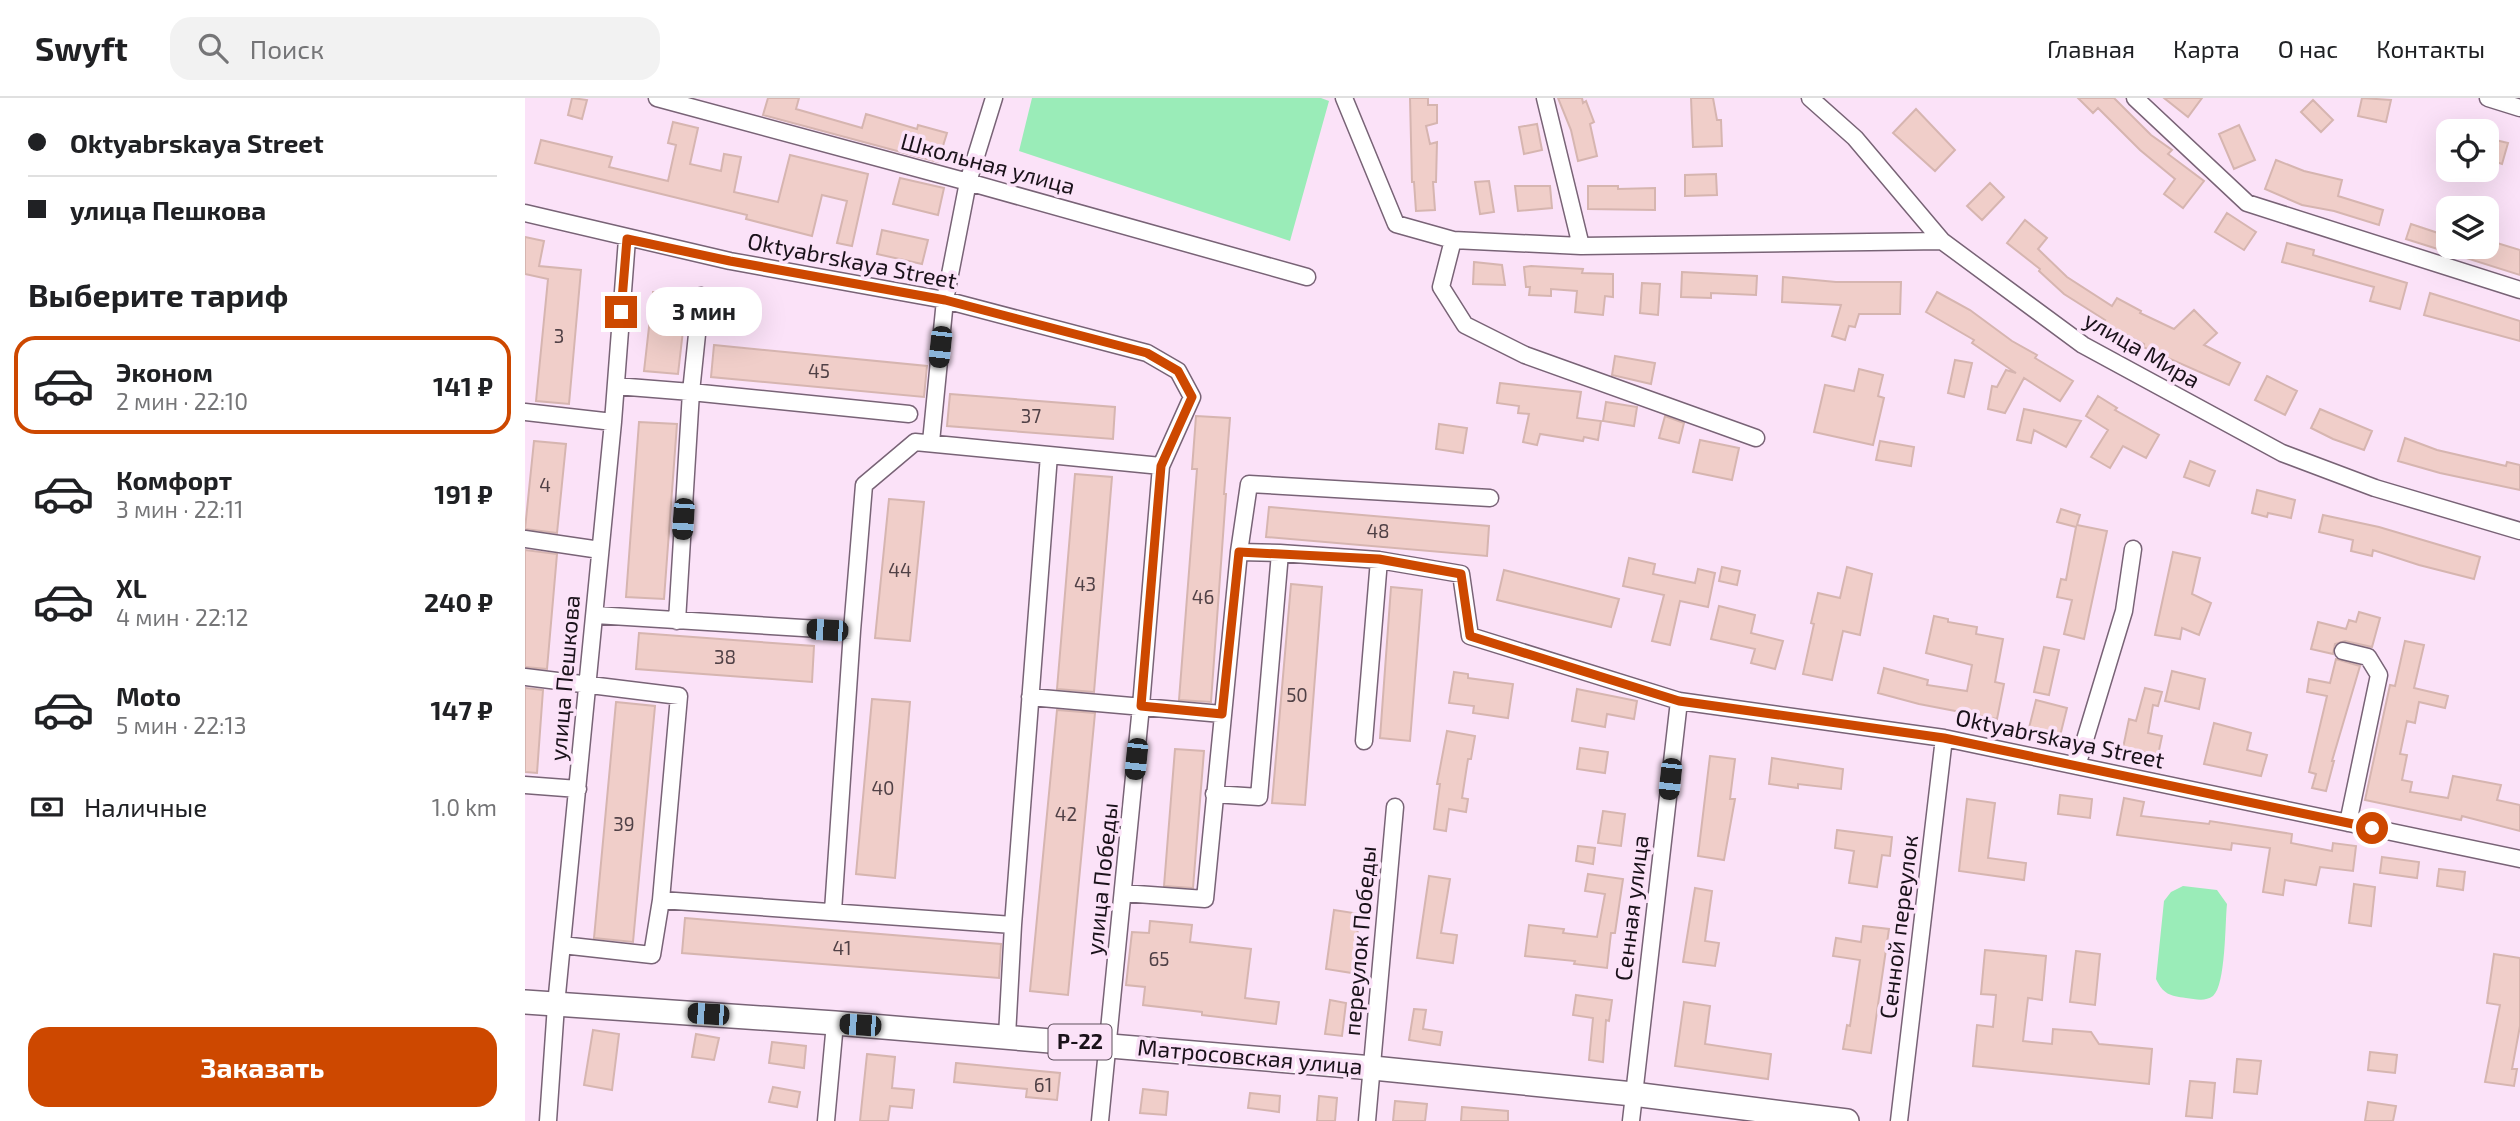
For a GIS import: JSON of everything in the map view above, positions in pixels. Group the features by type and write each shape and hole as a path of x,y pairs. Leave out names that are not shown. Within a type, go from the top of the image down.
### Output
{"highway":[{"name":"Матросовская улица","path":"525,1002 835,1023 1373,1068 1633,1094 1847,1121"}],"street":[{"name":"Школьная улица","path":"657,98 1307,277"},
{"path":"931,442 945,300 968,182 993,98"},
{"path":"1344,98 1396,224 1453,240 1581,246 1942,241"},
{"path":"1545,98 1581,246"},
{"name":"улица Мира","path":"1810,98 1855,138 1942,241 2083,345 2282,453 2375,488 2520,531"},
{"path":"2135,98 2247,203 2520,290"},
{"path":"2488,98 2520,108"},
{"name":"Oktyabrskaya Street","path":"525,213 730,261 945,300 1147,353 1178,371 1192,397"},
{"name":"улица Пешкова","path":"548,1121 556,1004 613,422 627,239"},
{"path":"1453,240 1441,288 1465,325 1525,355 1756,438"},
{"path":"677,621 691,392 701,296"},
{"path":"616,386 909,414"},
{"name":"улица Победы","path":"1100,1121 1141,706 1161,466 1192,397"},
{"path":"525,412 613,422"},
{"path":"833,911 864,485 915,442 1161,466"},
{"path":"1007,1037 1049,454"},
{"path":"1123,893 1205,899 1239,552 1249,484 1490,498"},
{"path":"525,538 600,550"},
{"path":"2077,766 2124,611 2133,549"},
{"path":"1239,552 1379,559 1364,741"},
{"path":"1214,794 1259,797 1280,553"},
{"name":"Oktyabrskaya Street","path":"1379,559 1461,574 1470,636 1679,701 1944,738 2520,859"},
{"path":"595,615 852,631"},
{"path":"2343,652 2368,657 2379,675 2348,823"},
{"path":"525,677 679,696 661,900 652,955 562,945"},
{"path":"1030,697 1222,714"},
{"name":"Сенная улица","path":"1631,1121 1679,701"},
{"name":"Сенной переулок","path":"1899,1121 1944,738"},
{"path":"525,785 578,789"},
{"name":"переулок Победы","path":"1367,1121 1395,807"},
{"path":"661,900 1013,925"},
{"path":"826,1121 835,1023"}],"green space":[{"path":"1032,98 1321,98 1329,101 1290,241 1019,151"},
{"path":"2183,886 2217,890 2227,904 2220,980 2213,996 2207,999 2171,995 2161,988 2156,979 2164,901 2171,892"}],"building":[{"path":"572,98 587,100 582,119 568,115"},
{"path":"768,98 799,98 796,109 862,128 866,114 917,129 918,125 947,133 938,162 763,115"},
{"path":"1410,98 1428,98 1428,105 1437,105 1437,123 1426,126 1430,144 1437,142 1436,182 1433,182 1435,210 1416,211 1412,182"},
{"path":"1558,98 1582,98 1583,103 1586,101 1594,122 1590,124 1597,156 1578,161 1571,130"},
{"path":"1691,98 1713,98 1717,120 1721,120 1722,146 1693,147"},
{"path":"2078,98 2114,98 2151,135 2172,150 2168,154 2204,181 2183,208 2164,194 2175,179 2140,150 2098,108 2093,113"},
{"path":"2164,98 2202,98 2188,117"},
{"path":"2362,98 2391,100 2386,122 2358,116"},
{"path":"2313,100 2333,120 2321,132 2301,112"},
{"path":"1916,109 1955,150 1935,171 1893,133"},
{"path":"673,122 698,128 690,164 721,171 724,154 741,157 734,192 778,202 790,155 868,174 852,246 837,243 847,201 822,195 812,236 746,219 747,215 535,163 541,140 612,157 609,167 668,181 676,145 668,143"},
{"path":"1537,124 1542,150 1524,154 1519,127"},
{"path":"2239,125 2255,160 2234,169 2219,134"},
{"path":"2499,141 2508,143 2502,164 2499,163"},
{"path":"2276,160 2304,171 2342,180 2338,196 2383,210 2379,225 2334,211 2302,205 2265,189"},
{"path":"1716,174 1717,195 1685,196 1685,175"},
{"path":"900,178 944,188 938,215 893,204"},
{"path":"1489,181 1494,212 1480,214 1475,182"},
{"path":"1990,183 2004,197 1982,220 1967,206"},
{"path":"1515,186 1550,186 1552,208 1518,211"},
{"path":"1588,186 1618,186 1618,189 1655,188 1655,210 1588,209"},
{"path":"2227,213 2256,232 2244,250 2215,232"},
{"path":"2025,220 2047,238 2038,249 2067,277 2112,306 2117,298 2141,311 2140,313 2174,329 2194,310 2217,333 2204,345 2240,363 2229,385 2143,347 2144,344 2103,323 2105,320 2064,294 2039,271 2040,269 2007,243"},
{"path":"2411,224 2436,232 2436,248 2406,239"},
{"path":"882,230 928,240 922,264 877,254"},
{"path":"525,237 544,241 539,266 581,270 569,404 536,401 548,279 525,274"},
{"path":"2287,243 2314,250 2313,255 2407,283 2400,309 2370,301 2374,287 2282,262"},
{"path":"2499,244 2520,250 2520,275 2469,259 2499,259"},
{"path":"1474,262 1502,265 1505,285 1473,284"},
{"path":"1524,267 1613,274 1613,297 1605,296 1603,315 1575,312 1577,291 1551,289 1551,296 1529,295 1530,287 1526,287"},
{"path":"1682,272 1757,276 1756,295 1711,293 1711,298 1681,297"},
{"path":"1783,277 1836,282 1901,282 1900,314 1859,314 1855,327 1849,326 1845,340 1832,336 1841,305 1782,302"},
{"path":"1642,283 1660,284 1658,315 1640,313"},
{"path":"653,292 687,296 678,374 644,371"},
{"path":"1937,292 1970,310 2012,341 2037,355 2035,358 2073,381 2060,401 2024,378 2005,413 1988,409 1992,386 1997,387 2006,370 2016,373 1972,343 1974,340 1926,312"},
{"path":"2430,293 2520,321 2520,341 2424,315"},
{"path":"714,345 927,366 924,397 711,377"},
{"path":"1615,356 1655,363 1651,384 1612,375"},
{"path":"1955,360 1972,363 1964,397 1948,393"},
{"path":"1859,369 1883,375 1878,396 1884,398 1873,445 1814,432 1825,385 1854,391"},
{"path":"2267,376 2297,391 2285,415 2255,400"},
{"path":"1500,383 1581,392 1577,418 1601,421 1598,440 1584,437 1583,441 1540,434 1537,445 1523,442 1529,414 1518,413 1519,406 1497,403"},
{"path":"950,394 1115,407 1113,439 947,426"},
{"path":"2098,396 2117,408 2115,410 2159,435 2146,458 2123,446 2110,468 2091,457 2108,430 2086,416"},
{"path":"1606,402 1637,407 1634,426 1603,421"},
{"path":"2024,409 2081,421 2066,447 2034,430 2031,443 2017,440"},
{"path":"2320,409 2372,431 2364,450 2311,428"},
{"path":"1196,416 1230,418 1211,702 1179,700 1197,469 1192,469"},
{"path":"1665,416 1684,423 1679,443 1659,438"},
{"path":"639,422 677,424 664,599 626,597"},
{"path":"1439,424 1467,428 1463,453 1436,449"},
{"path":"2405,438 2437,450 2506,466 2507,462 2520,465 2520,490 2398,461"},
{"path":"1700,440 1739,448 1732,480 1693,472"},
{"path":"534,441 566,444 557,533 525,529"},
{"path":"1880,441 1914,447 1911,466 1876,460"},
{"path":"2190,461 2215,471 2209,486 2184,477"},
{"path":"1075,474 1112,477 1094,692 1057,689"},
{"path":"2257,490 2295,500 2291,518 2252,513"},
{"path":"889,499 924,502 910,641 875,638"},
{"path":"1269,507 1489,526 1487,556 1266,537"},
{"path":"2061,509 2080,515 2077,525 2107,531 2084,639 2064,634 2072,600 2057,597 2061,579 2066,580 2076,527 2057,522"},
{"path":"2323,515 2379,527 2480,557 2474,579 2373,550 2372,556 2351,551 2353,540 2319,532"},
{"path":"525,550 557,554 547,669 525,667"},
{"path":"2173,552 2200,558 2192,594 2211,603 2199,635 2182,628 2180,639 2155,635"},
{"path":"1629,558 1655,564 1653,574 1695,583 1698,569 1715,573 1708,607 1680,601 1670,645 1652,641 1664,595 1623,586"},
{"path":"1722,567 1740,571 1737,585 1719,581"},
{"path":"1847,567 1872,574 1860,635 1843,631 1832,680 1803,674 1818,593 1840,598"},
{"path":"1504,570 1619,599 1611,627 1497,600"},
{"path":"1291,584 1322,587 1305,805 1272,803"},
{"path":"1391,587 1422,590 1410,741 1380,738"},
{"path":"1719,606 1755,615 1751,633 1783,641 1775,669 1751,663 1755,649 1711,639"},
{"path":"2359,612 2380,618 2372,647 2345,641 2335,644 2333,654 2311,649 2318,622 2346,629 2349,620 2356,622"},
{"path":"1934,616 1948,619 1948,622 1977,627 1976,634 2003,639 1995,682 2004,684 1997,719 1878,693 1884,668 1928,680 1927,685 1967,691 1972,665 1926,653"},
{"path":"639,633 814,646 812,682 636,669"},
{"path":"2405,641 2424,645 2414,688 2448,696 2445,708 2419,702 2415,723 2407,721 2400,754 2407,755 2402,780 2412,782 2410,792 2448,798 2453,776 2501,785 2497,800 2520,805 2520,831 2462,816 2461,820 2365,800 2390,685 2395,686"},
{"path":"2044,647 2059,650 2049,695 2034,692"},
{"path":"2336,659 2360,666 2326,791 2312,788 2316,774 2309,772 2327,696 2307,692 2309,679 2330,683"},
{"path":"2172,671 2205,679 2199,709 2165,701"},
{"path":"1454,672 1468,674 1468,678 1513,684 1508,718 1473,713 1474,706 1449,703"},
{"path":"525,688 543,690 537,773 525,772"},
{"path":"2145,688 2162,692 2158,706 2153,705 2148,733 2162,736 2158,755 2123,748 2129,719 2136,721"},
{"path":"1577,689 1637,701 1634,719 1607,714 1605,727 1572,721"},
{"path":"872,699 910,702 895,878 856,874"},
{"path":"2036,700 2067,708 2060,736 2029,728"},
{"path":"616,702 655,706 633,942 594,938"},
{"path":"1057,710 1095,713 1068,995 1030,991"},
{"path":"2214,723 2251,733 2247,750 2267,755 2261,776 2204,764"},
{"path":"1447,731 1475,736 1471,759 1468,759 1462,798 1468,799 1466,812 1449,809 1446,831 1434,829 1440,784 1437,784"},
{"path":"1580,748 1608,752 1605,773 1577,769"},
{"path":"1175,749 1204,751 1193,888 1164,886"},
{"path":"1710,756 1735,759 1730,799 1735,799 1724,860 1698,856"},
{"path":"1772,758 1843,769 1841,789 1769,784"},
{"path":"2060,795 2092,799 2090,818 2058,814"},
{"path":"2124,798 2144,802 2141,816 2209,824 2210,821 2292,834 2291,843 2332,851 2333,843 2356,846 2353,871 2320,867 2316,885 2285,880 2283,895 2263,892 2270,848 2232,843 2231,850 2117,835"},
{"path":"1967,799 1995,803 1988,858 2026,863 2024,880 1959,871"},
{"path":"1603,811 1625,814 1621,846 1598,843"},
{"path":"1837,830 1892,837 1890,856 1882,855 1877,887 1849,883 1854,851 1835,848"},
{"path":"1578,846 1595,848 1593,864 1576,861"},
{"path":"2382,857 2419,862 2417,878 2380,873"},
{"path":"2439,869 2465,872 2463,890 2437,886"},
{"path":"1588,874 1623,879 1615,933 1611,933 1607,968 1574,964 1575,961 1525,956 1529,925 1564,929 1563,933 1597,937 1605,894 1585,891"},
{"path":"1429,876 1450,879 1441,933 1457,935 1453,963 1417,958"},
{"path":"2354,884 2375,887 2371,926 2349,923"},
{"path":"1695,888 1712,891 1705,941 1719,943 1715,966 1683,962"},
{"path":"1334,910 1360,914 1352,973 1326,969"},
{"path":"685,918 1001,944 999,978 682,953"},
{"path":"1150,921 1192,925 1190,942 1251,949 1245,998 1279,1002 1276,1024 1143,1005 1145,987 1126,985 1132,932 1149,933"},
{"path":"1863,926 1889,929 1871,1053 1843,1049 1847,1025 1850,1026 1860,960 1833,956 1836,938 1861,942"},
{"path":"1985,950 2046,956 2042,1000 2028,998 2023,1041 2052,1044 2053,1029 2091,1032 2099,1044 2152,1049 2149,1084 1973,1066 1977,1025 1993,1027 1996,995 1981,994"},
{"path":"2076,951 2100,954 2095,1005 2070,1002"},
{"path":"2494,954 2520,958 2520,1026 2512,1069 2517,1069 2514,1086 2485,1082 2500,1005 2487,1003"},
{"path":"1576,995 1612,1000 1609,1021 1606,1020 1603,1062 1589,1060 1593,1018 1573,1015"},
{"path":"1330,1000 1346,1003 1342,1036 1325,1034"},
{"path":"1684,1002 1710,1006 1705,1044 1771,1054 1768,1079 1675,1066"},
{"path":"1414,1009 1426,1010 1423,1029 1442,1032 1440,1045 1409,1040"},
{"path":"593,1030 619,1034 612,1090 584,1085"},
{"path":"696,1034 719,1038 714,1060 692,1057"},
{"path":"772,1042 806,1046 804,1068 769,1063"},
{"path":"2370,1052 2397,1055 2395,1073 2368,1070"},
{"path":"867,1054 895,1057 892,1088 914,1090 912,1108 890,1106 888,1121 860,1121"},
{"path":"2237,1059 2261,1061 2257,1094 2234,1092"},
{"path":"956,1063 1060,1073 1057,1100 1026,1097 1027,1089 954,1082"},
{"path":"2190,1081 2215,1083 2212,1118 2186,1116"},
{"path":"773,1087 800,1092 797,1107 769,1102"},
{"path":"1143,1089 1168,1092 1166,1115 1140,1113"},
{"path":"1250,1093 1280,1096 1279,1112 1248,1108"},
{"path":"1319,1096 1337,1098 1335,1121 1317,1121"},
{"path":"1395,1101 1427,1104 1425,1121 1393,1121"},
{"path":"2368,1102 2396,1106 2393,1121 2365,1121"},
{"path":"1462,1107 1508,1111 1508,1121 1461,1121"}],"route":[{"path":"621,312 627,239 730,261 945,300 1147,353 1178,371 1192,397 1161,466 1141,706 1222,714 1239,552 1379,559 1461,574 1470,636 1679,701 1944,738 2372,828"}]}
